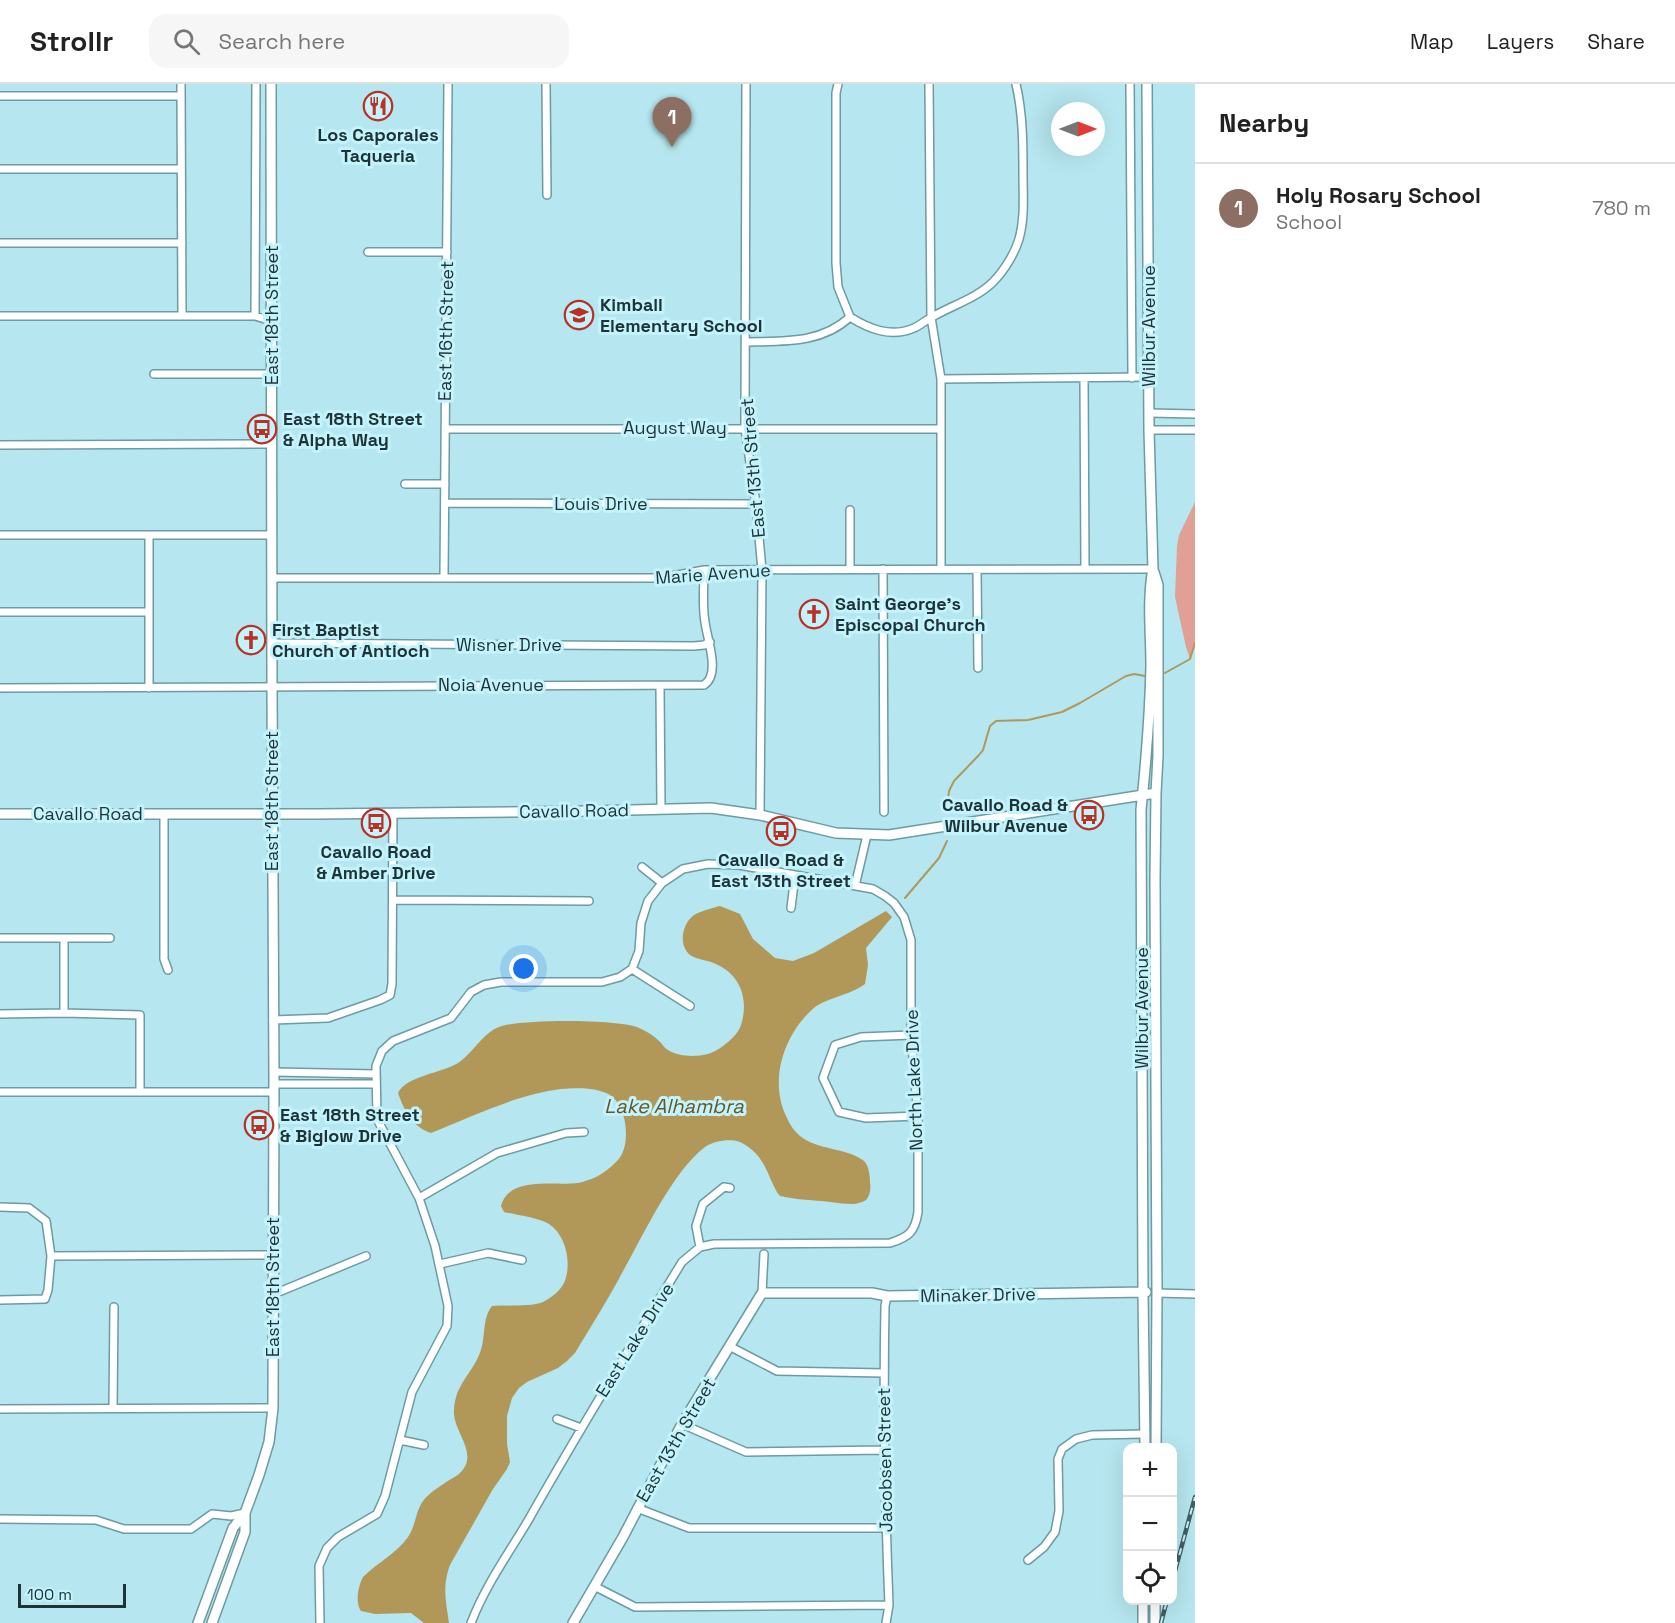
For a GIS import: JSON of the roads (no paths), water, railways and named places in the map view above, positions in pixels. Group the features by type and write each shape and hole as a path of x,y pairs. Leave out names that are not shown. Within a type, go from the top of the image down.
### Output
{"main road":[{"name":"East 18th Street","path":"198,1623 233,1528 245,1513 259,1475 269,1442 273,1408 272,84"},
{"name":"Wilbur Avenue","path":"1145,1443 1141,821 1148,742 1151,668 1150,586 1153,569 1149,430 1147,84"},
{"name":"Wilbur Avenue","path":"1153,569 1158,585 1156,1443"},
{"name":"Cavallo Road","path":"0,814 393,813 711,808 760,815 836,833 889,835 1156,793"},
{"path":"1143,1053 1148,1065 1149,1084 1156,1088"},
{"name":"Minaker Drive","path":"762,1293 872,1293 887,1296 1157,1293"},
{"name":"East 13th Street","path":"573,1623 623,1537 682,1424 762,1293"},
{"path":"1145,1434 1156,1434"},
{"name":"East 18th Street","path":"212,1623 245,1532 245,1513"},
{"path":"1143,1605 1143,1623"},
{"path":"1155,1605 1155,1623"}],"street":[{"path":"181,84 182,315"},
{"path":"255,316 256,84"},
{"name":"East 16th Street","path":"444,578 448,84"},
{"path":"546,84 547,195"},
{"name":"East 13th Street","path":"746,84 745,428 756,504 762,570 760,815"},
{"path":"838,84 836,93 838,287 850,317 862,325 881,332 895,333 914,328 977,294 993,282 1007,264 1019,241 1024,215 1023,135 1021,106 1016,84"},
{"path":"930,84 931,317 941,379 941,569"},
{"path":"1131,84 1132,378"},
{"path":"0,96 182,96"},
{"path":"0,169 182,169"},
{"path":"0,243 182,243"},
{"path":"368,252 447,252"},
{"path":"0,315 255,316 272,321"},
{"path":"746,342 811,338 823,335 842,325 850,317"},
{"path":"154,374 272,374"},
{"path":"941,379 1149,377"},
{"path":"1084,378 1085,569"},
{"path":"1149,413 1195,414"},
{"name":"August Way","path":"445,429 940,429"},
{"path":"1149,430 1195,430"},
{"path":"0,445 272,444"},
{"path":"405,484 445,484"},
{"name":"Louis Drive","path":"445,503 756,504"},
{"path":"850,510 850,569"},
{"path":"0,535 272,535"},
{"path":"149,535 149,688"},
{"path":"883,568 884,812"},
{"name":"Marie Avenue","path":"272,578 662,578 704,570 1153,569"},
{"path":"704,570 705,622 710,642"},
{"path":"977,570 978,668"},
{"path":"0,612 149,612"},
{"name":"Wisner Drive","path":"272,643 694,646 710,642"},
{"name":"Noia Avenue","path":"0,688 704,685 711,676 710,642"},
{"path":"660,686 661,808"},
{"path":"273,1020 328,1018 390,995 392,984 393,813"},
{"path":"164,814 164,959 168,970"},
{"path":"320,1623 319,1566 327,1548 338,1537 377,1514 385,1496 412,1392 447,1326 448,1306 440,1264 419,1198 377,1119 376,1066 382,1051 393,1041 451,1018 471,992 484,985 501,982 602,982 621,977 632,969 639,951 641,923 648,901 662,883 683,869 708,864 739,865 855,885 867,835"},
{"path":"642,867 662,883"},
{"path":"791,908 795,875"},
{"name":"North Lake Drive","path":"700,1247 714,1244 890,1243 902,1239 916,1225 918,1116 911,1035 911,940 908,925 899,910 885,896 873,889 855,885"},
{"path":"393,900 589,901"},
{"path":"0,938 110,938"},
{"path":"64,939 64,1013"},
{"path":"632,969 690,1006"},
{"path":"0,1014 140,1015 140,1092"},
{"path":"911,1035 861,1037 835,1045 823,1078 839,1112 866,1118 918,1116"},
{"path":"274,1072 376,1080"},
{"path":"0,1092 140,1092 274,1088 376,1080"},
{"path":"419,1198 497,1153 566,1132 584,1132"},
{"path":"700,1247 696,1226 703,1204 724,1187 730,1188"},
{"path":"0,1207 29,1208 46,1221 51,1256 45,1299 0,1300"},
{"name":"East Lake Drive","path":"471,1623 479,1603 580,1428 682,1262 700,1247"},
{"path":"440,1264 488,1253 522,1260"},
{"name":"East 13th Street","path":"762,1293 764,1254"},
{"path":"51,1256 273,1255"},
{"path":"274,1294 366,1257"},
{"name":"Minaker Drive","path":"1157,1293 1195,1294"},
{"name":"Jacobsen Street","path":"886,1623 889,1605 884,1450 885,1306 887,1296"},
{"path":"114,1307 114,1408"},
{"path":"730,1347 777,1371 884,1373"},
{"path":"0,1409 273,1408"},
{"path":"557,1419 580,1428"},
{"path":"682,1424 746,1452 884,1450"},
{"path":"1028,1560 1044,1547 1055,1532 1059,1511 1058,1460 1062,1449 1076,1439 1092,1435 1145,1434"},
{"path":"400,1440 424,1445"},
{"path":"637,1508 689,1528 886,1528"},
{"path":"0,1520 96,1520 123,1529 191,1529 212,1514 231,1516 245,1513"},
{"path":"594,1586 634,1607 889,1605"}],"water":[{"name":"Lake Alhambra","path":"720,906 740,914 753,939 775,958 793,961 814,953 886,911 892,917 866,948 868,965 865,984 820,1004 804,1018 788,1044 779,1073 781,1104 792,1128 807,1141 850,1154 864,1161 869,1174 870,1187 866,1200 853,1204 780,1196 760,1158 751,1149 740,1142 727,1140 705,1147 681,1172 670,1188 575,1353 558,1368 527,1382 512,1398 507,1416 507,1444 510,1462 450,1565 445,1587 449,1623 424,1623 411,1613 375,1614 361,1611 358,1594 363,1577 393,1553 408,1537 420,1506 427,1496 459,1474 465,1467 467,1452 455,1422 455,1403 461,1386 479,1355 489,1310 492,1306 538,1304 555,1294 564,1283 568,1260 560,1236 545,1222 504,1212 501,1206 505,1197 522,1186 578,1183 597,1177 619,1158 626,1139 625,1122 620,1106 610,1095 592,1089 561,1089 528,1096 431,1133 414,1122 406,1112 398,1093 402,1087 416,1079 458,1063 488,1033 510,1024 547,1021 628,1025 654,1036 667,1049 677,1054 698,1056 717,1050 732,1038 741,1025 744,1006 741,989 725,969 690,955 684,946 683,935 684,929 694,915"}],"waterway":[{"path":"1165,673 1190,659 1195,643"},
{"path":"947,807 949,791 954,781 983,750 990,726 996,721 1028,720 1062,712 1126,676 1134,674 1145,676"},
{"path":"905,898 939,858 947,841"}],"railway":[{"path":"1177,1564 1195,1497"},
{"path":"1161,1623 1166,1605"}],"place":[{"name":"Los Caporales Taqueria","path":"378,106"},
{"name":"Holy Rosary School","path":"672,147"},
{"name":"Kimball Elementary School","path":"579,315"},
{"name":"East 18th Street & Alpha Way","path":"262,429"},
{"name":"Saint George's Episcopal Church","path":"814,614"},
{"name":"First Baptist Church of Antioch","path":"251,640"},
{"name":"Cavallo Road & Wilbur Avenue","path":"1089,815"},
{"name":"Cavallo Road & Amber Drive","path":"376,823"},
{"name":"Cavallo Road & East 13th Street","path":"781,831"},
{"name":"East 18th Street & Biglow Drive","path":"259,1125"}]}
